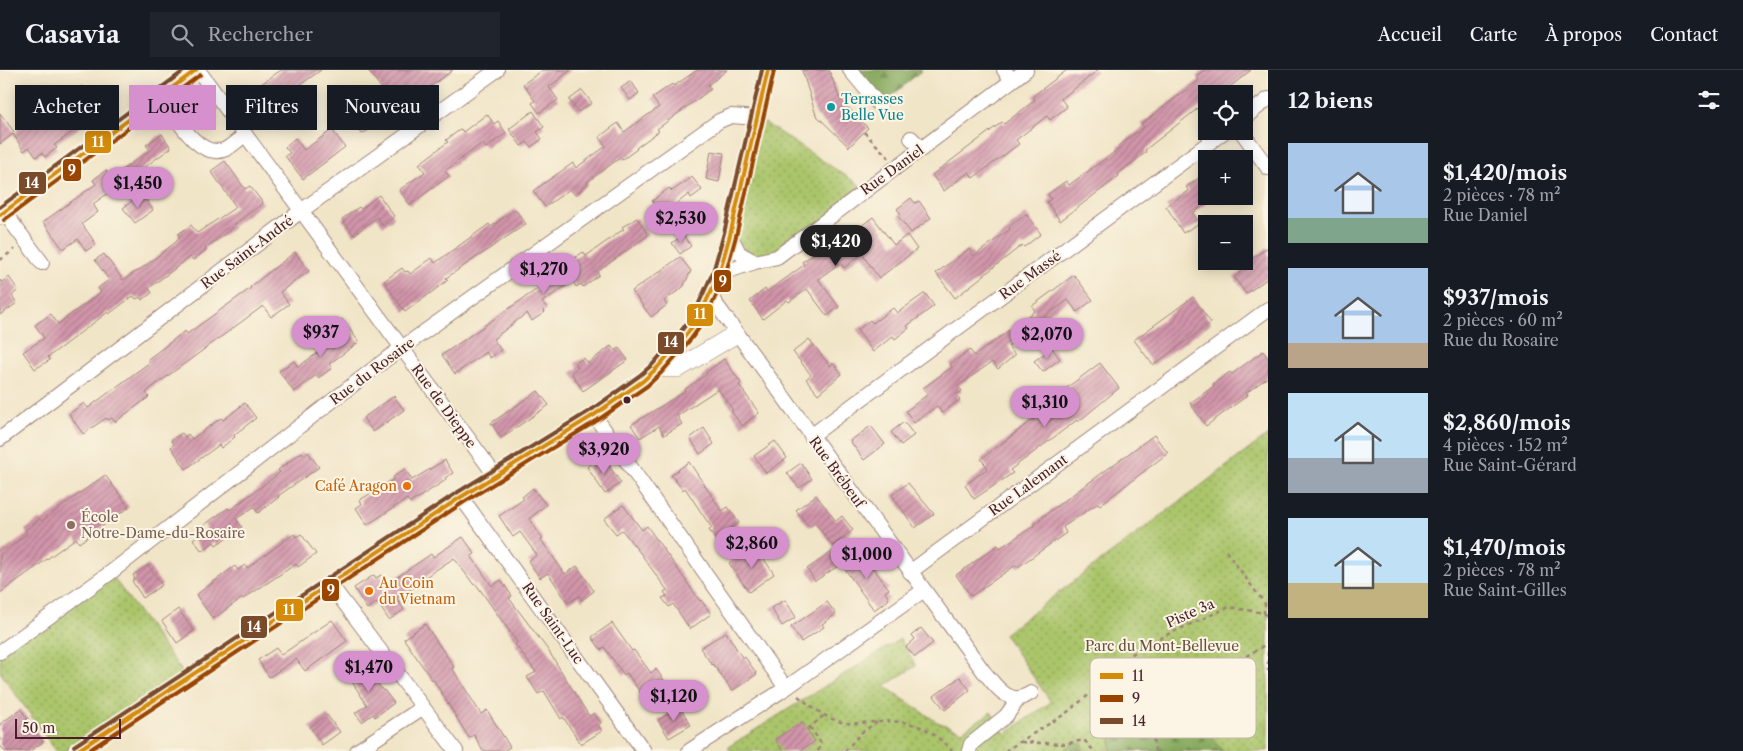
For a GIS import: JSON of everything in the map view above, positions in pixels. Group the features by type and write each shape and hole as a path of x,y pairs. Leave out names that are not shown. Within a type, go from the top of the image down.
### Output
{"main road":[{"path":"176,85 197,70"},
{"path":"77,751 461,496 594,415 643,381 658,368 686,335 710,296 719,274 730,235 768,70"},
{"path":"2,214 129,120"},
{"path":"658,368 679,368 736,334"}],"street":[{"name":"Rue de Dieppe","path":"197,70 495,475"},
{"name":"Rue Saint-André","path":"0,439 301,211 496,70"},
{"path":"850,70 880,106"},
{"name":"Rue Daniel","path":"719,274 777,257 922,149 1008,75 1026,70"},
{"path":"1253,111 1268,99"},
{"name":"Rue du Rosaire","path":"0,652 110,573 402,349 719,120 731,116 757,118"},
{"path":"187,130 204,149 213,151 225,149 245,135"},
{"path":"911,138 922,149"},
{"name":"Rue Massé","path":"811,436 1214,140"},
{"path":"1248,140 1268,168"},
{"path":"2,214 42,263"},
{"path":"730,235 740,254 755,262"},
{"name":"Rue Brébeuf","path":"710,296 984,672 1009,697 1025,696 1006,716 971,744 969,751"},
{"name":"Rue Lalemant","path":"910,572 1268,309"},
{"path":"594,415 786,688"},
{"name":"Rue Saint-Luc","path":"461,496 644,751"},
{"path":"330,584 456,751"},
{"path":"689,751 786,688 924,590"},
{"path":"357,751 422,708"}],"path":[{"path":"864,132 897,166"},
{"path":"0,260 25,241"},
{"path":"1226,551 1265,604 1264,613 1268,618"},
{"name":"Piste 3a","path":"1128,658 1146,644 1228,607 1264,613"},
{"path":"1242,658 1268,642"},
{"path":"1268,652 1268,671"},
{"path":"786,688 823,716 846,723 908,722 930,731 942,739 952,751"},
{"name":"Piste 3a","path":"1005,751 1065,714 1090,694"},
{"path":"818,751 821,743 809,728 823,716"},
{"path":"845,751 862,732 878,722"},
{"path":"1153,738 1155,751"},
{"path":"1020,742 1064,744 1084,740 1094,751"}],"green space":[{"path":"850,70 922,70 880,106"},
{"path":"757,118 866,189 777,257 755,262 730,235"},
{"name":"Parc du Mont-Bellevue","path":"1268,435 1268,751 731,751 728,747 900,639 916,666 884,686 937,722 962,731 991,712 1005,734 1051,702 1004,634"},
{"path":"110,573 187,678 77,751 56,751 0,672 0,652"},
{"path":"1111,738 1213,738 1223,751 1111,751"},
{"path":"1075,742 1083,745 1083,751 1064,751"}],"building":[{"path":"281,70 321,70 300,85 260,85"},
{"path":"368,70 453,70 433,85 379,85"},
{"path":"543,70 571,70 549,87 558,100 539,113 532,103 535,101 523,84"},
{"path":"697,70 727,70 708,85 711,89 657,129 659,131 637,149 622,160 621,157 587,182 588,184 575,195 570,189 545,207 533,191 573,163 576,168 606,146 599,137 618,123 624,132 659,107 652,98"},
{"name":"Terrasses Belle Vue","path":"802,70 829,70 840,99 868,128 849,147 816,115"},
{"path":"1067,70 1098,70 1061,99 1067,107 1050,120 1047,116 1016,140 1019,144 973,178 969,172 944,191 932,175 1002,122 1004,124 1035,100 1033,96"},
{"path":"1204,70 1251,70 1232,85 1198,85 1198,108 1145,150 1146,152 1118,174 1119,176 1060,221 1047,202 1051,199 1048,194 1066,181 1069,185 1120,148 1118,146 1144,127 1141,124 1199,80 1196,76"},
{"path":"631,81 639,93 630,100 621,88"},
{"path":"582,90 592,103 578,112 569,100"},
{"path":"533,111 544,127 537,132 542,139 531,147 527,142 521,146 509,129"},
{"path":"0,113 15,133 19,130 76,130 54,145 57,148 45,157 42,153 36,157 29,147 24,151 13,134 0,144"},
{"path":"487,114 494,124 498,121 506,133 486,148 482,143 445,171 449,176 410,205 399,190 425,172 419,164 448,142 446,140 461,129 463,132"},
{"path":"332,130 345,147 303,179 285,156 290,153 285,147 295,138 304,150"},
{"path":"359,130 369,130 362,134"},
{"path":"162,134 171,148 93,204 98,212 82,224 96,244 86,251 78,239 63,249 43,222 96,184 93,180 106,170 109,176 117,170 119,172 150,150 146,145"},
{"path":"711,151 724,153 719,182 706,179"},
{"path":"225,161 245,189 250,186 263,203 232,226 233,228 205,248 206,250 193,260 190,257 149,288 152,293 142,300 140,297 136,299 133,296 109,314 108,312 48,357 50,360 35,369 23,352 44,338 35,325 51,314 58,324 101,292 98,288 109,280 95,260 104,254 123,280 137,272 176,242 180,237 178,234 191,225 197,233 236,207 211,171"},
{"path":"692,177 702,190 691,198 689,194 663,214 652,201 669,188 672,191"},
{"path":"1198,179 1198,205 1205,205 1193,213 1198,220 1198,224 1183,233 1166,206 1189,191 1186,187"},
{"path":"142,194 153,210 135,223 123,208"},
{"path":"379,195 394,216 383,226 377,217 354,235 342,219 359,207 361,209"},
{"path":"911,198 915,203 919,201 931,218 911,233 898,216 901,214 897,209"},
{"path":"515,209 526,224 446,278 448,280 405,312 384,281 402,268 410,274 432,258 435,263 489,224 491,227"},
{"path":"1026,214 1041,234 1024,247 1022,245 955,298 936,273 969,249 974,256 1010,229 1009,227"},
{"path":"873,217 894,245 907,235 917,249 879,278 862,254 844,268 840,263 818,279 839,307 827,316 807,289 789,302 787,300 763,319 750,301 765,289 767,292 804,265 802,262 818,251 820,254"},
{"path":"637,218 648,235 597,272 599,275 583,287 581,284 576,287 573,281 542,302 547,308 545,312 532,321 527,313 493,339 501,350 490,358 486,352 455,374 442,355 543,285 538,277 552,267 555,272 583,252 586,256 624,229 622,227"},
{"path":"683,235 691,246 680,254 672,243"},
{"path":"1268,247 1268,278 1246,294 1234,277 1241,270 1253,270 1253,258"},
{"path":"295,252 309,271 280,292 289,304 271,317 263,306 150,389 146,393 149,397 115,422 112,418 108,420 106,418 83,434 69,414 84,403 88,408 150,362 148,359 185,331 187,334 251,288"},
{"path":"680,257 691,271 683,287 664,301 667,305 651,317 632,291"},
{"path":"1074,275 1093,300 1077,312 1068,300 1008,346 1015,355 998,369 992,362 958,386 962,391 956,395 960,400 942,413 937,406 914,423 906,411 928,394 923,388 952,367 950,364 970,350 974,356 1035,311 1032,306"},
{"path":"9,277 18,290 12,296 17,303 0,315 0,280 2,282"},
{"path":"925,293 934,306 907,326 909,328 895,339 893,336 873,352 857,330 870,320 873,323 893,308 897,313"},
{"path":"1193,297 1211,323 1153,365 1134,340"},
{"path":"342,319 359,342 329,364 332,368 318,378 316,375 294,392 279,371 294,361 298,367 335,340 327,330"},
{"path":"809,339 830,366 833,363 842,374 818,394 806,379 811,375 793,352"},
{"path":"611,346 615,351 619,348 628,360 583,391 571,372 578,368 575,363 584,358 588,363"},
{"path":"1052,348 1060,359 1043,372 1034,361"},
{"path":"1263,351 1268,358 1268,377 1246,393 1248,395 1206,426 1190,403 1214,386 1213,384 1230,372 1232,374"},
{"path":"724,359 741,383 739,385 759,413 742,426 718,389 677,416 682,424 664,435 659,426 640,438 631,425 685,391"},
{"path":"1100,363 1119,388 1078,422 1077,420 1010,470 1013,473 974,499 965,485 988,468 981,459 1060,399 1057,395"},
{"path":"538,391 549,405 501,438 491,423"},
{"path":"394,396 404,410 373,432 363,418"},
{"path":"245,403 256,418 221,448 219,445 186,469 171,447 174,444 171,440 182,433 185,437 188,434 192,439 221,418 223,420"},
{"path":"904,422 914,435 901,445 891,432"},
{"path":"871,426 885,444 864,460 850,441"},
{"path":"704,428 714,444 700,454 690,438"},
{"path":"1154,435 1168,453 1100,505 1098,503 1063,527 1066,533 1018,567 1016,565 971,596 956,575 998,545 1000,548 1035,525 1034,523"},
{"path":"775,441 787,458 766,473 754,456"},
{"path":"302,452 304,455 308,452 319,467 278,496 258,513 254,507 236,519 242,527 216,545 214,542 202,551 193,539 207,529 204,525 228,508 230,510 278,474 280,472 278,470"},
{"path":"602,456 621,483 605,494 587,467"},
{"path":"445,460 453,473 445,478 446,480 410,503 407,499 367,525 356,508 362,504 360,500 394,479 393,477 405,469 412,480"},
{"path":"689,462 722,511 728,507 739,523 728,530 732,535 718,544 709,530 712,528 685,488 683,490 671,475"},
{"path":"801,463 812,479 799,488 787,473"},
{"path":"105,475 129,507 79,543 76,538 0,593 0,554 27,534 25,530 40,519 42,521"},
{"path":"908,483 934,514 915,528 892,495"},
{"path":"533,488 546,505 529,519 565,574 577,566 594,591 582,600 579,596 568,603 548,573 540,578 528,561 537,555 520,532 513,537 499,516 524,499 522,497"},
{"path":"816,495 836,521 842,516 853,530 833,546 815,523 809,527 796,510"},
{"path":"623,505 642,530 647,526 711,614 690,629 673,604 669,607 662,598 667,596 664,592 667,590 641,554 622,530 616,534 604,519"},
{"path":"294,534 296,537 301,534 316,554 298,567 296,564 242,598 213,619 196,595 235,566 238,570 245,565 247,568"},
{"path":"463,537 475,554 471,556 492,586 501,580 512,596 509,598 548,650 589,716 594,713 601,723 598,725 602,731 581,744 563,717 561,719 544,691 538,694 527,677 536,672 515,644 517,642 476,584 474,585 454,558 397,598 404,610 389,620 377,602 367,609 354,588 374,575 376,578 381,575 387,584 431,554 433,557"},
{"path":"755,546 774,574 749,592 729,563"},
{"path":"839,547 849,559 815,581 807,569"},
{"path":"861,552 889,589 885,592 889,599 874,610 842,565"},
{"path":"148,565 162,585 143,598 132,581 135,579 133,575"},
{"path":"785,600 796,617 782,626 771,608"},
{"path":"827,602 836,614 822,624 824,627 801,642 791,627"},
{"path":"178,609 194,631 177,643 162,621"},
{"path":"332,620 347,641 305,671 296,659 269,677 258,660 276,648 281,655"},
{"path":"612,623 651,673 656,669 667,685 646,701 627,673 624,675 604,647 601,650 592,637"},
{"path":"425,624 454,667 452,668 481,714 487,710 510,747 503,751 483,751 474,735 469,738 433,679 404,639"},
{"path":"921,628 933,643 915,657 906,647 915,639 912,635"},
{"path":"726,632 743,659 745,657 757,674 732,691 700,648"},
{"path":"365,664 383,691 394,703 375,717 373,714 362,722 355,713 367,705 347,674"},
{"path":"960,677 970,690 945,710 934,696"},
{"path":"680,707 691,725 669,738 658,720"},
{"path":"21,709 43,742 30,751 4,751 0,745 0,724"},
{"path":"327,715 340,732 322,745 310,727"},
{"path":"802,722 815,741 800,751 783,751 775,739"}],"transit line":[{"name":"14","path":"0,207 185,70"},
{"name":"11","path":"0,215 196,70"},
{"name":"14","path":"74,746 458,492 591,410 653,364 694,314 713,272 762,70"},
{"name":"11","path":"77,751 461,497 594,415 643,381 657,368 699,317 719,274 730,235 768,70"},
{"name":"9","path":"88,751 464,502 598,420 647,386 661,373 704,321 725,276 774,71"},
{"name":"9","path":"4,220 200,75"}],"place":[{"name":"Terrasses Belle Vue","path":"831,107"},
{"name":"Café Aragon","path":"407,486"},
{"name":"École Notre-Dame-du-Rosaire","path":"71,525"},
{"name":"Au Coin du Vietnam","path":"369,591"}]}
